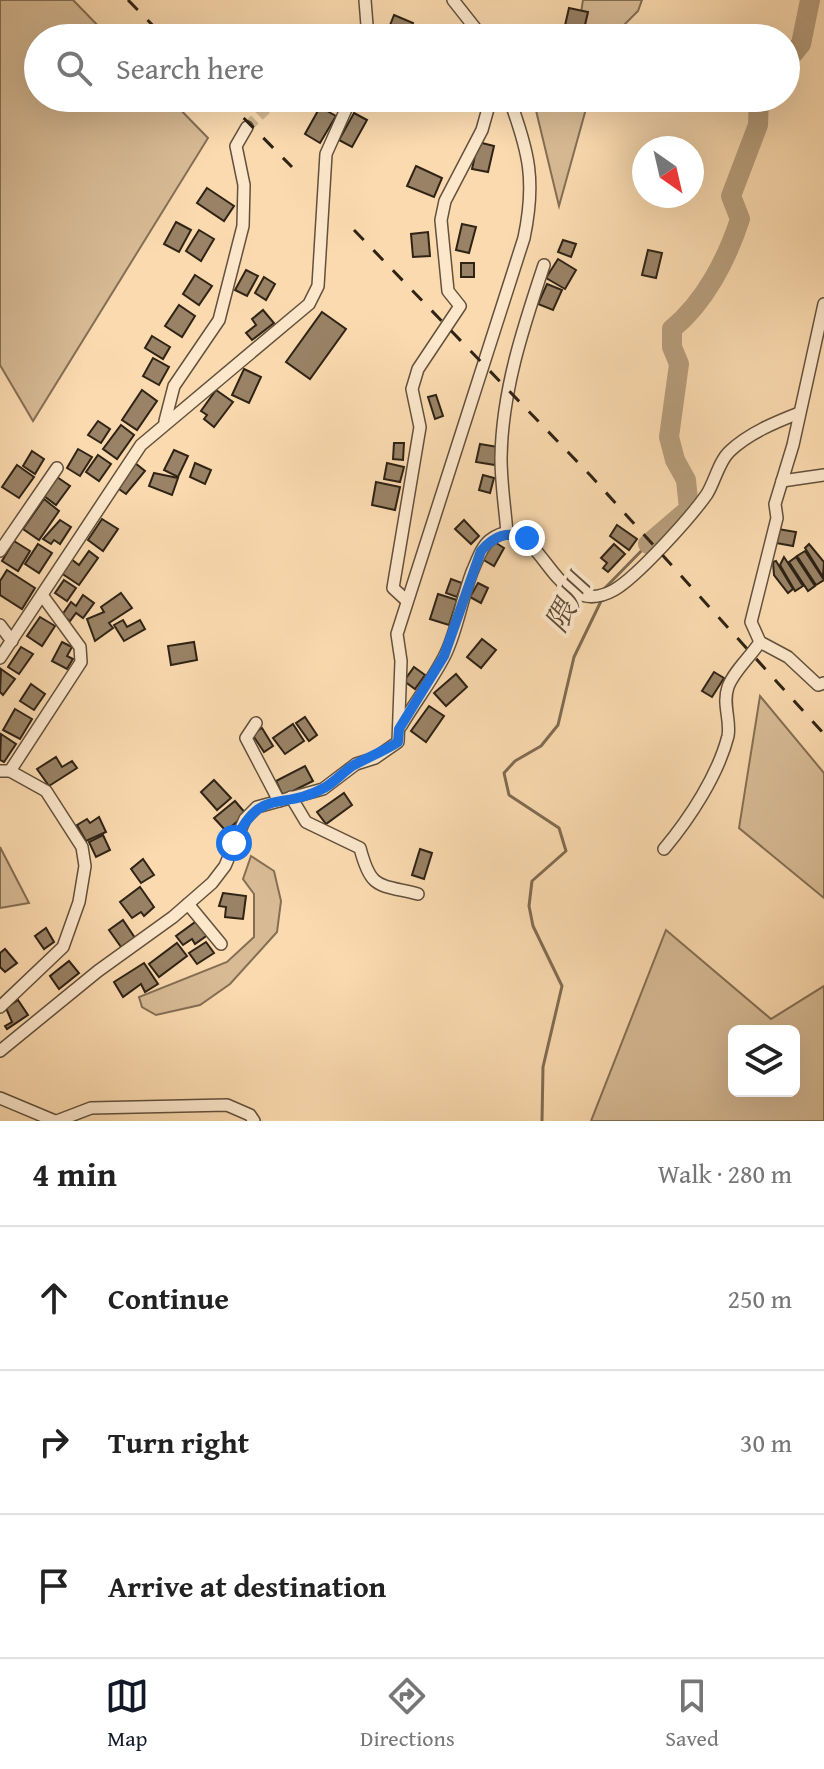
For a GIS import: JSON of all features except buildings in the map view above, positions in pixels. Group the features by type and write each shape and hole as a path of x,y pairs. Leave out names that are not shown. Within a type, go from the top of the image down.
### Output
{"street":[{"path":"365,0 367,24"},
{"path":"453,0 472,24"},
{"path":"0,658 141,445 165,422 295,320 309,304 318,286 326,154 345,112"},
{"path":"406,600 393,588 420,427 412,389 418,369 460,306 448,291 441,220 445,201 482,130 487,112"},
{"path":"0,1051 188,904 225,866 245,819 257,807 323,789 356,764 375,758 398,742 401,661 397,634 524,238 532,179 528,149 514,112"},
{"path":"165,422 174,386 204,336 219,320 243,226 244,185 236,146 247,127"},
{"path":"507,533 501,459 504,420 515,354 544,265"},
{"path":"824,304 751,622 760,642 788,657 818,685 824,683"},
{"path":"399,729 444,656 481,551 491,540 507,533 527,538 563,587 576,594 595,595 613,591 692,513 729,452 768,425 799,413"},
{"path":"0,551 57,468"},
{"path":"782,481 824,475"},
{"path":"0,1007 63,947 79,902 85,866 82,847 46,791 5,771 81,662 80,647 42,595"},
{"path":"0,625 12,641"},
{"path":"664,849 682,827 715,770 729,733 725,702 728,685 760,642"},
{"path":"256,723 246,738 285,799 306,822 360,848 367,875 374,883 418,894"},
{"path":"188,904 221,944"},
{"path":"0,1098 56,1121 91,1108 227,1105 250,1115 254,1121"}],"shaded area":[{"path":"0,0 73,0 96,24 24,24 24,112 183,112 208,138 33,421 0,365"},
{"path":"583,0 642,0 638,11 625,24 579,24"},
{"path":"536,112 585,112 559,206"},
{"path":"760,696 824,773 824,898 739,828"},
{"path":"0,847 29,903 0,908"},
{"path":"251,856 274,871 281,901 277,932 230,984 200,1005 156,1015 142,1007 139,997 227,962 254,937 254,894 243,879"},
{"path":"666,930 771,1019 824,986 824,1121 591,1121"}],"waterway":[{"name":"隈川","path":"800,45 810,0"},
{"name":"隈川","path":"648,544 689,509 686,480 675,460 669,437 679,364 672,347 672,329 705,293 735,234 740,219 731,196 758,125 758,112"},
{"name":"隈川","path":"604,589 648,544"},
{"name":"隈川","path":"542,1121 543,1067 562,986 533,926 529,906 532,881 566,851 559,828 509,795 504,773 515,761 541,746 558,725 574,657 603,597"}],"tunnel":[{"path":"247,127 263,112"}],"railway":[{"path":"128,0 151,24"},
{"path":"238,112 292,167"},
{"path":"354,230 591,476 824,734"}],"route":[{"path":"234,843 245,819 257,807 323,789 356,764 375,758 398,742 399,729 444,656 481,551 491,540 507,533 527,538"}]}
